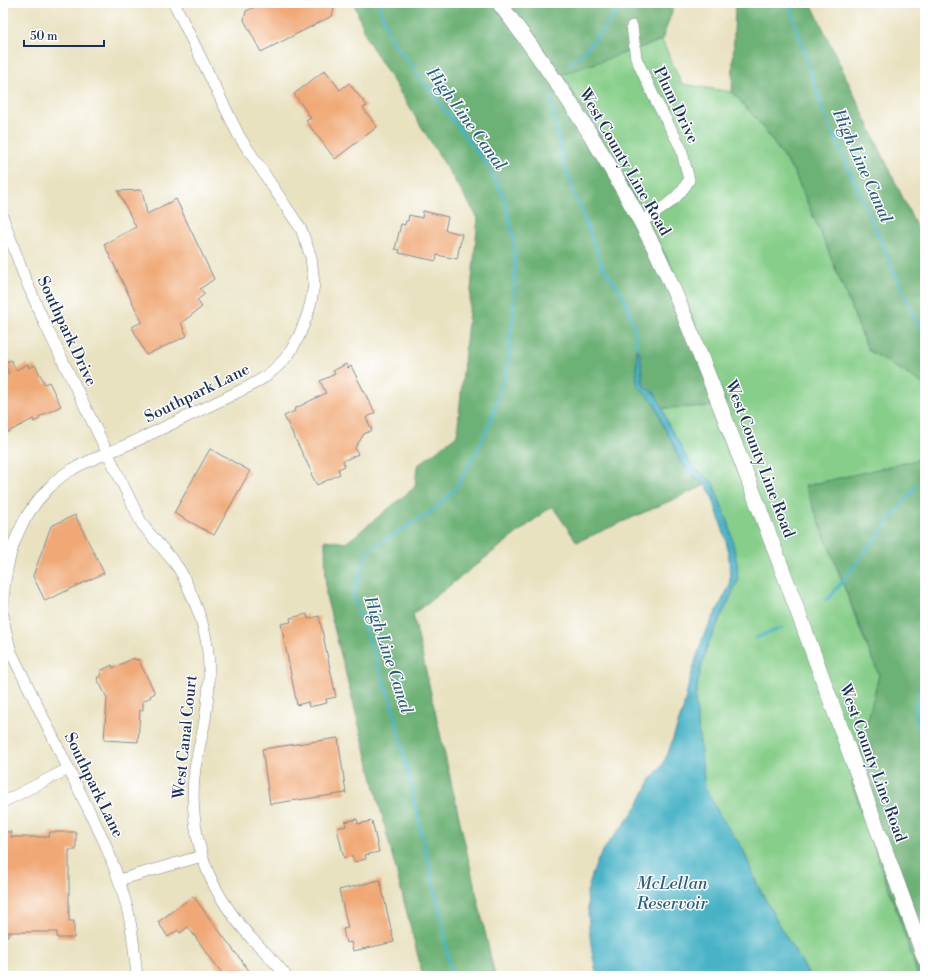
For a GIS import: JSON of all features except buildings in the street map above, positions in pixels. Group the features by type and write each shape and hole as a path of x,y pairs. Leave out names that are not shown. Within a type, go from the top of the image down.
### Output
{"main road":[{"name":"West County Line Road","path":"499,3 521,31 575,110 604,157 658,254 722,409 811,646 925,959"}],"street":[{"name":"Southpark Lane","path":"3,600 6,572 14,541 30,510 53,484 71,470 89,460 108,454 248,387 265,377 289,354 299,336 307,316 314,284 311,257 301,229 239,136 174,3"},
{"name":"Plum Drive","path":"632,26 636,58 654,97 681,148 689,180 684,190 673,201 641,222"},
{"name":"Southpark Drive","path":"3,218 24,276 45,324 108,454"},
{"name":"West Canal Court","path":"108,454 142,524 154,540 167,553 179,570 191,594 204,628 208,662 208,688 204,724 195,768 194,787 196,824 202,856 213,883 232,915 286,976"},
{"name":"Southpark Lane","path":"3,615 11,652 104,842 124,897 131,929 137,976"},
{"path":"3,802 68,769"},
{"path":"118,880 202,856"}],"green space":[{"path":"354,3 675,3 662,40 561,75 594,124 674,272 727,406 663,408 655,393 645,388 643,383 640,354 637,348 638,386 655,403 662,423 675,447 680,461 695,477 706,485 577,542 552,506 413,614 495,976 423,976 326,596 325,540 346,543 415,487 417,466 457,435 478,218 367,39"},
{"path":"735,3 811,3 925,245 925,385 868,350 828,250 794,172 759,122 732,92"},
{"path":"662,40 682,84 732,92 759,122 794,172 828,250 868,350 925,385 925,458 806,486 863,637 879,675 852,785 902,926 918,976 810,976 780,927 756,882 743,849 721,817 705,789 695,699 707,646 738,581 729,524 702,474 695,469 685,455 667,424 663,408 726,406 674,272 594,124 561,75"},
{"path":"925,458 925,976 918,976 902,926 852,785 879,675 805,486"}],"water":[{"name":"McLellan Reservoir","path":"637,347 640,354 643,383 645,388 655,393 663,408 668,424 685,455 695,469 712,481 729,524 737,563 738,581 707,646 695,699 705,789 721,817 743,849 756,882 780,927 810,976 597,976 589,928 587,892 592,875 598,859 608,843 638,805 650,781 663,764 683,710 689,682 703,637 730,585 729,558 726,540 712,496 706,485 695,477 680,461 675,447 662,423 655,403 638,386"}],"waterway":[{"name":"High Line Canal","path":"381,3 380,7 390,38 488,166 504,197 514,239 515,295 508,364 492,417 478,449 456,488 431,512 367,551 353,596 392,704 443,926 451,976"},
{"path":"570,63 580,57 624,3"},
{"name":"High Line Canal","path":"789,3 822,108 914,317 925,334"},
{"path":"552,98 552,108 564,165 603,268 618,287 624,298 634,326 637,347"},
{"path":"825,600 831,596 916,486"},
{"path":"755,638 782,628"},
{"name":"High Line Canal","path":"925,664 915,716 925,755"}]}
